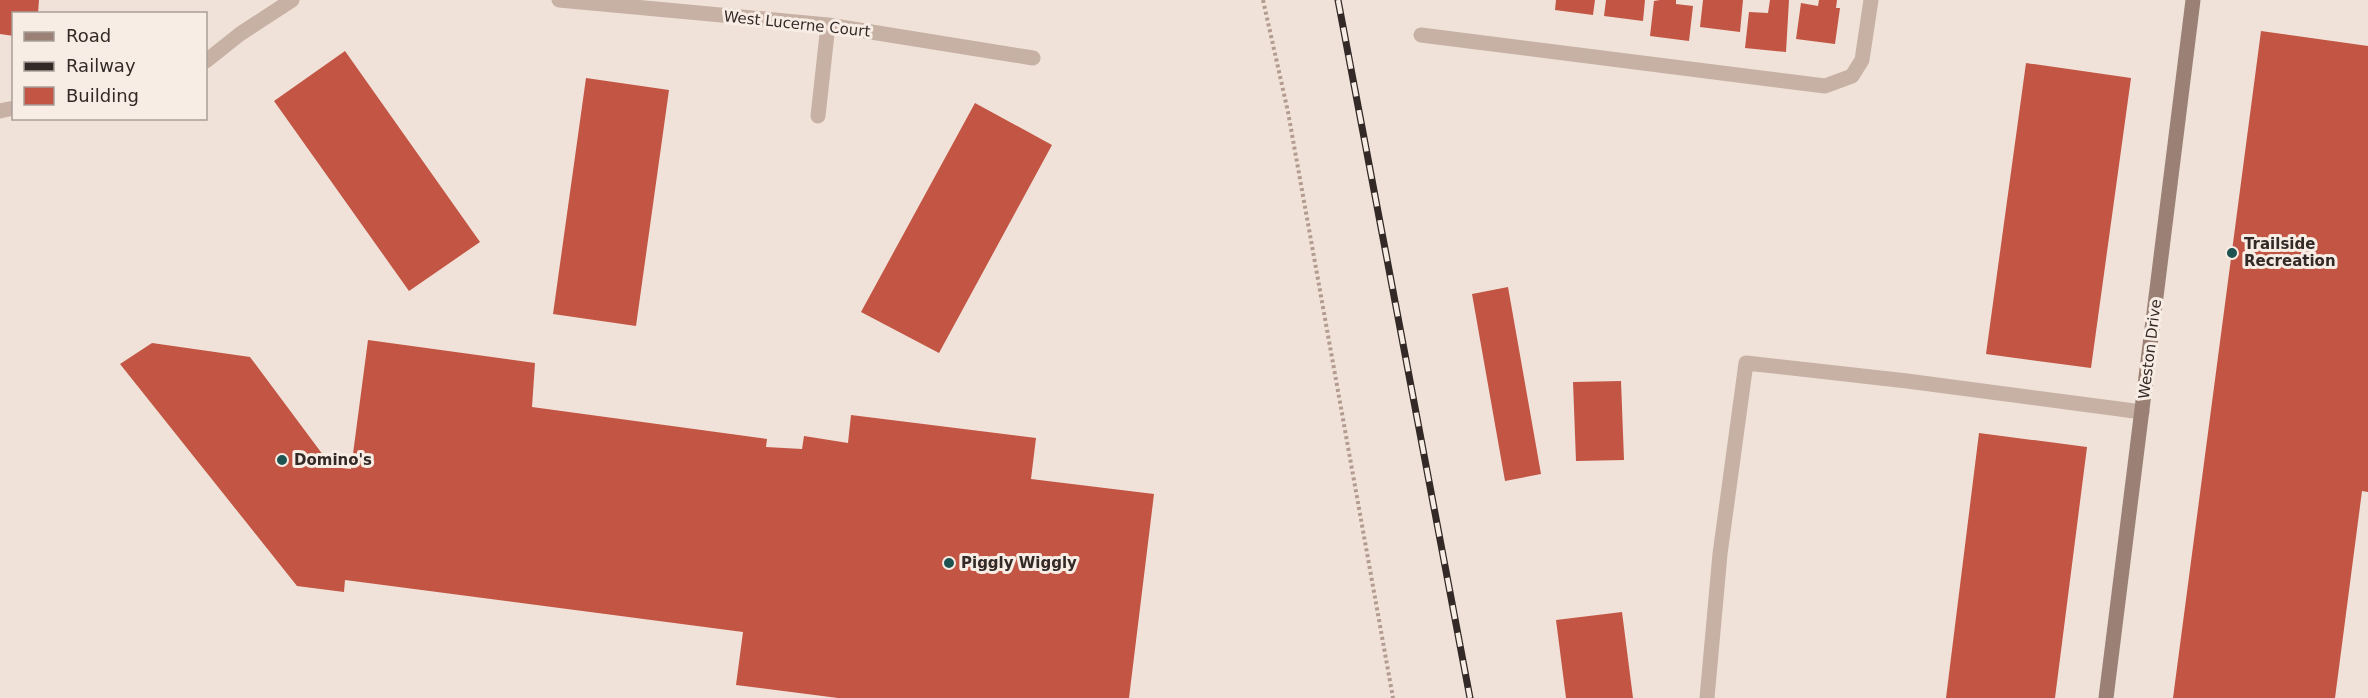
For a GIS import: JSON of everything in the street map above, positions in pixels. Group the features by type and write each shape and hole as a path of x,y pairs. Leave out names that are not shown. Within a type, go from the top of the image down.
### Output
{"street":[{"name":"West Lucerne Court","path":"559,0 828,25 1033,58"},
{"path":"1420,35 1825,86 1852,76 1862,60 1871,0"},
{"name":"Weston Drive","path":"2106,698 2193,0"},
{"path":"207,61 240,34 288,1"},
{"path":"818,116 828,25"},
{"path":"1707,698 1720,554 1746,363 1907,381 2142,412"}],"path":[{"path":"1263,0 1288,112 1393,698"}],"building":[{"path":"0,0 39,0 38,12 12,12 12,36 0,34"},
{"path":"1556,0 1595,0 1593,15 1555,10"},
{"path":"1606,0 1645,0 1643,21 1604,16"},
{"path":"1676,0 1676,4 1693,6 1689,41 1650,36 1654,1"},
{"path":"1703,0 1743,0 1740,32 1700,27"},
{"path":"1770,0 1789,0 1786,52 1745,48 1749,12 1768,13"},
{"path":"1819,0 1837,0 1836,8 1840,8 1835,44 1796,39 1801,3 1818,6"},
{"path":"2261,31 2368,46 2368,492 2362,491 2335,698 2173,698"},
{"path":"345,51 480,242 409,291 274,101"},
{"path":"2026,63 2131,78 2091,368 1986,354"},
{"path":"586,78 669,90 636,326 553,314"},
{"path":"975,103 1052,145 939,353 861,312"},
{"path":"1508,287 1541,474 1505,481 1472,294"},
{"path":"368,340 535,363 532,407 767,439 766,447 802,449 804,436 848,443 851,415 1036,438 1031,479 1154,494 1129,698 838,698 736,685 743,632 345,580 344,592 297,586 120,364 152,343 250,357 332,467 351,469"},
{"path":"1621,381 1624,460 1576,461 1573,382"},
{"path":"1979,433 2087,447 2055,698 1946,698"},
{"path":"1622,612 1633,698 1566,698 1556,620"}],"railway":[{"path":"1338,0 1470,698"}],"place":[{"name":"Trailside Recreation","path":"2232,253"},
{"name":"Domino's","path":"282,460"},
{"name":"Piggly Wiggly","path":"949,563"}]}
